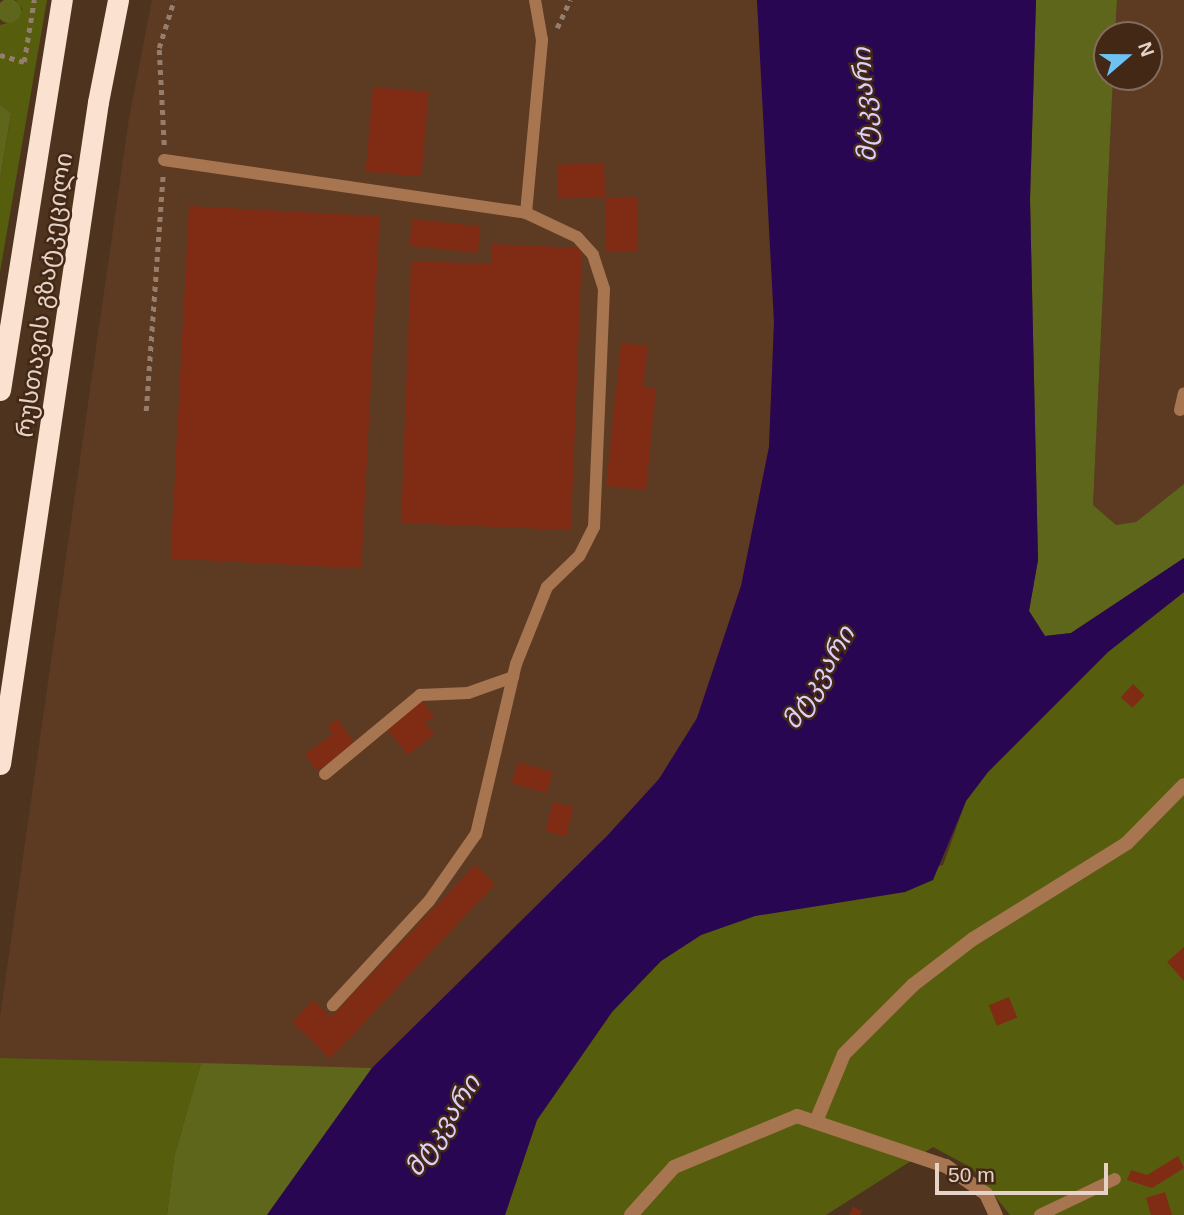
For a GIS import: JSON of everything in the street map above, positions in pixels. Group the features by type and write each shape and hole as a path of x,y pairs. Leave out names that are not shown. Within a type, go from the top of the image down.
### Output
{"highway":[{"name":"რუსთავის გზატკეცილი","path":"0,390 62,0"},
{"name":"რუსთავის გზატკეცილი","path":"0,764 97,102 118,0"}],"street":[{"path":"817,1119 844,1054 914,985 973,939 1127,843 1184,785"},
{"path":"631,1215 674,1167 797,1116 817,1119 947,1166 986,1194 996,1215"}],"lane":[{"path":"526,213 542,40 535,0"},
{"path":"164,160 526,213 577,237 593,255 604,289 600,474 594,527 579,556 547,587 513,677 475,834 429,901 332,1005"},
{"path":"1180,410 1184,393"},
{"path":"325,774 420,695 468,693 513,677"},
{"path":"1040,1215 1115,1179"}],"path":[{"path":"24,62 34,0"},
{"path":"146,411 164,160 159,48 174,0"},
{"path":"0,55 49,69"}],"shaded area":[{"path":"152,0 757,0 774,322 769,447 741,586 697,718 659,779 607,836 372,1068 0,1058 0,1017 129,118"},
{"path":"1117,0 1184,0 1184,484 1136,522 1116,525 1093,505 1112,91 1163,91 1163,21 1116,21"}],"green space":[{"path":"9,-1 20,6 21,11 14,22 9,23 -2,16 -3,11 4,0"},
{"path":"16,0 47,0 0,272 0,180 11,115 0,104 0,25 16,21 22,9"},
{"path":"1036,0 1117,0 1116,21 1093,21 1093,91 1112,91 1093,505 1116,525 1136,522 1184,484 1184,558 1071,633 1045,636 1029,611 1038,560 1030,199"},
{"path":"0,104 11,114 0,180"},
{"path":"1184,592 1184,1215 1010,1215 972,1168 933,1147 826,1215 505,1215 537,1120 612,1012 661,961 701,935 755,916 943,865 966,801 988,772 1108,652"},
{"path":"0,1058 201,1063 174,1157 167,1215 0,1215"},
{"path":"201,1063 372,1068 267,1215 167,1215 174,1157"}],"water":[{"name":"მტკვარი","path":"757,0 1036,0 1030,199 1038,560 1029,611 1045,636 1071,633 1184,558 1184,592 1108,652 988,772 966,801 933,880 905,892 755,916 701,935 661,961 612,1012 537,1120 505,1215 267,1215 372,1068 607,836 659,779 697,718 741,586 769,447 774,322"}],"building":[{"path":"373,87 429,92 421,177 366,172"},
{"path":"604,163 605,197 558,199 557,165"},
{"path":"605,197 638,197 638,252 605,252"},
{"path":"189,206 380,216 361,569 171,559"},
{"path":"412,219 481,226 478,253 409,246"},
{"path":"492,244 582,248 571,530 401,523 411,261 491,264"},
{"path":"621,343 648,346 643,387 656,389 646,490 606,486"},
{"path":"1133,684 1145,695 1132,708 1121,697"},
{"path":"420,698 434,716 425,723 434,734 408,755 385,727"},
{"path":"337,719 355,744 317,771 305,754 333,734 327,726"},
{"path":"518,762 553,772 547,793 512,783"},
{"path":"553,802 573,807 566,836 546,831"},
{"path":"475,865 495,884 330,1059 292,1022 313,1000 331,1017"},
{"path":"1184,947 1184,981 1167,962"},
{"path":"1009,997 1017,1017 997,1026 989,1005"},
{"path":"1178,1156 1184,1168 1152,1188 1127,1180 1131,1170 1147,1175"},
{"path":"1165,1192 1172,1215 1151,1215 1146,1198"},
{"path":"853,1207 862,1211 860,1215 849,1215"}]}
